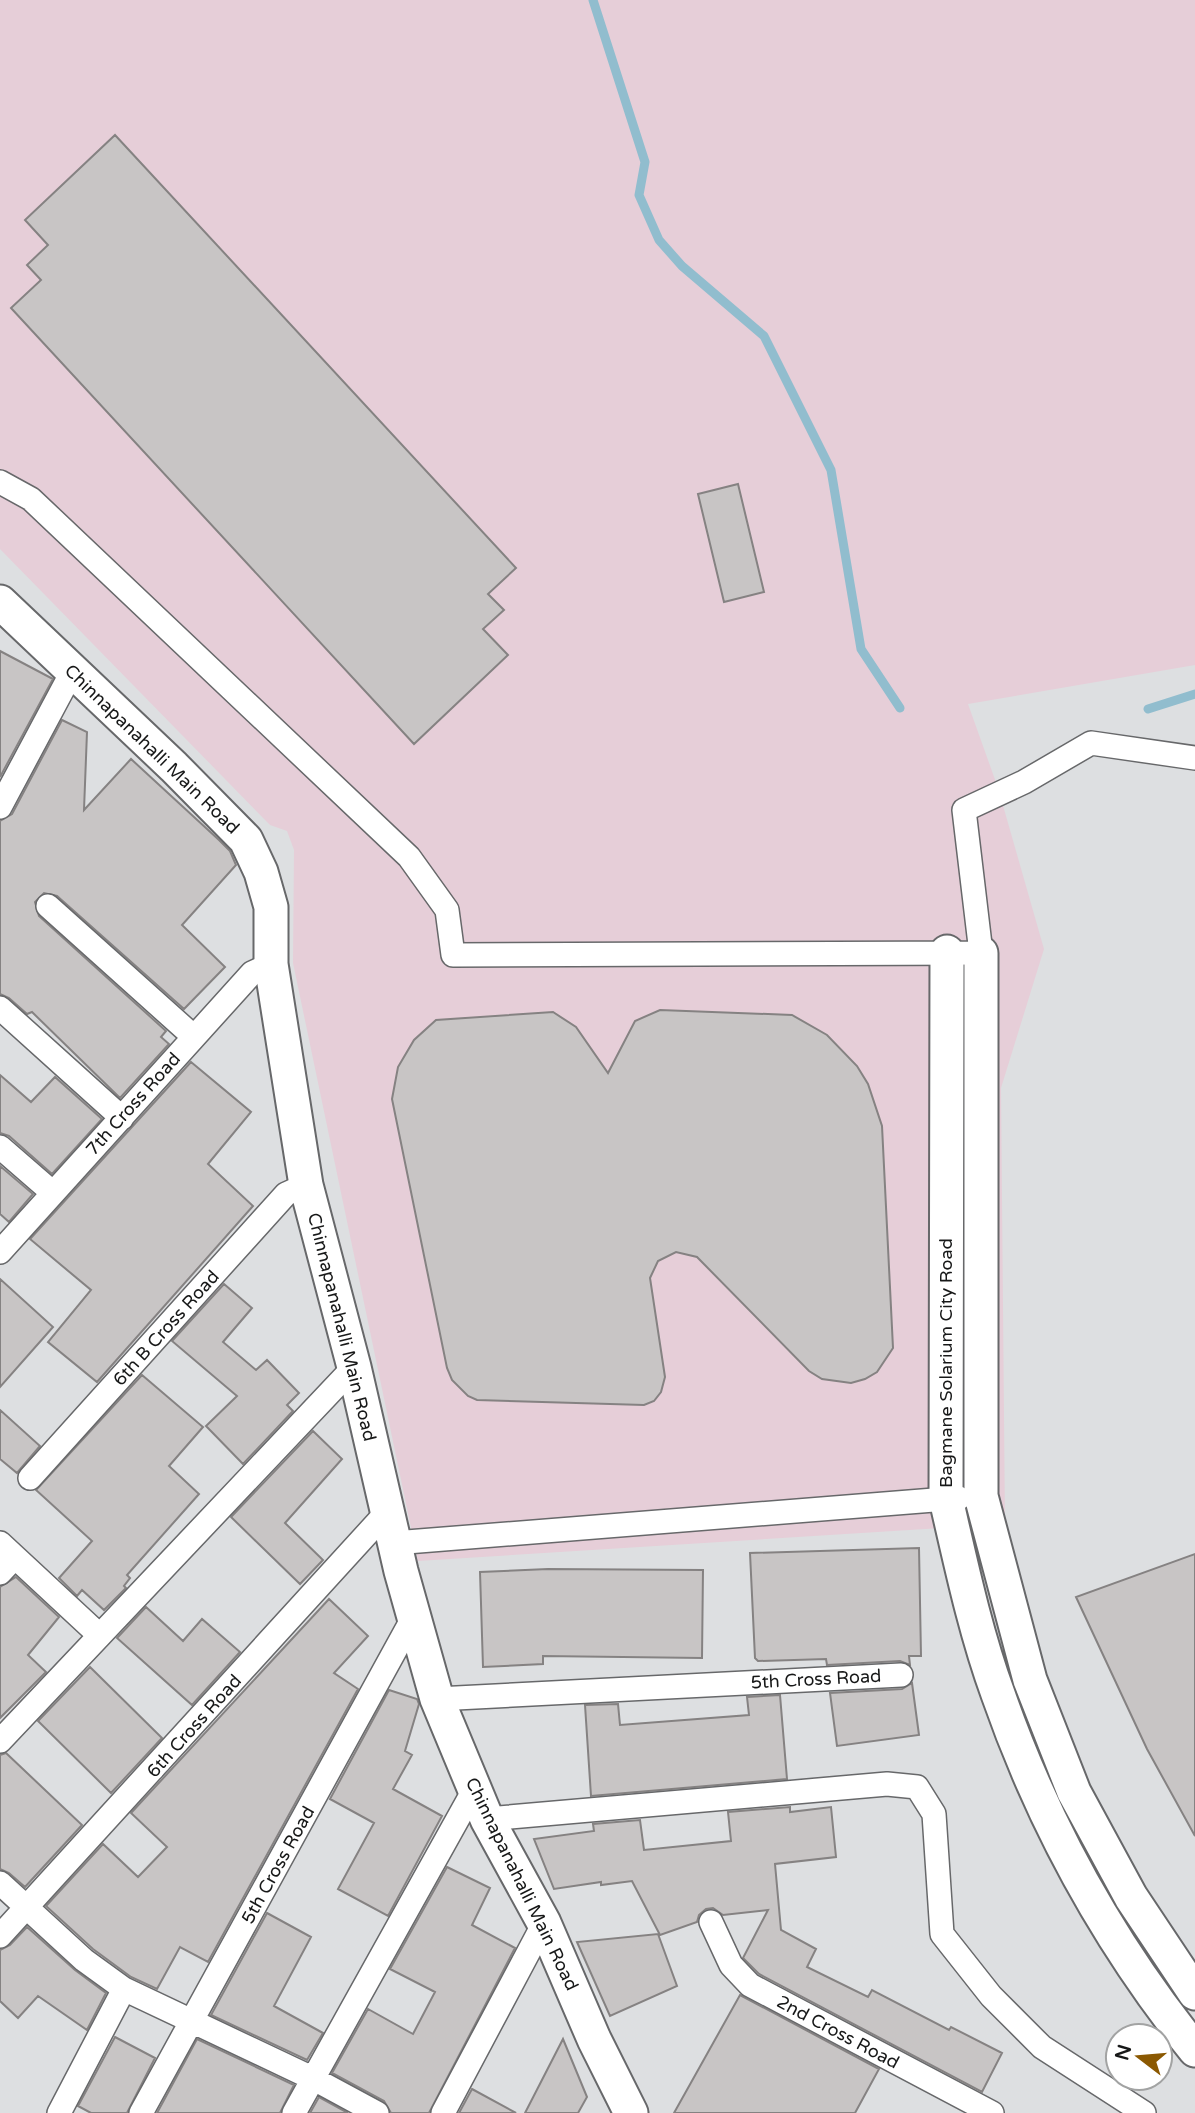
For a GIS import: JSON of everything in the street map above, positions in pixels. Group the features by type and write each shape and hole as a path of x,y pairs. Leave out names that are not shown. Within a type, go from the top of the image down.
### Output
{"street":[{"path":"0,482 31,499 409,857 447,910 453,955 981,953 964,810 1024,782 1091,743 1195,758"},
{"name":"Chinnapanahalli Main Road","path":"0,602 174,767 246,840 261,872 271,907 271,964 306,1185 354,1367 390,1528 436,1699 486,1819 544,1923 622,2108"},
{"path":"0,807 72,672"},
{"path":"48,906 194,1037"},
{"name":"Bagmane Solarium City Road","path":"947,952 946,1499 965,1581 997,1691 1043,1806 1100,1915 1134,1968 1195,2050"},
{"name":"Bagmane Solarium City Road","path":"981,953 981,1496 1030,1680 1074,1791 1131,1897 1195,1993"},
{"name":"7th Cross Road","path":"0,1252 252,973 271,964"},
{"path":"0,1008 122,1118"},
{"path":"0,1147 53,1193"},
{"name":"6th B Cross Road","path":"30,1478 286,1194 306,1185"},
{"path":"0,1741 98,1634 354,1367"},
{"path":"390,1528 981,1496"},
{"name":"6th Cross Road","path":"0,1936 390,1528"},
{"path":"5,1558 98,1634"},
{"name":"5th Cross Road","path":"141,2113 414,1616"},
{"name":"5th Cross Road","path":"436,1699 901,1675"},
{"path":"486,1819 887,1784 918,1787 934,1814 942,1934 991,1996 1042,2047 1144,2113"},
{"path":"294,2113 475,1788"},
{"path":"0,1883 84,1960 124,1989 194,2020 377,2113"},
{"name":"2nd Cross Road","path":"711,1922 731,1965 750,1985 992,2113"},
{"path":"443,2113 544,1923"},
{"path":"59,2113 124,1989"}],"shaded area":[{"path":"0,0 1195,0 1195,665 968,704 998,788 1044,949 1001,1088 1005,1524 418,1561 293,963 294,850 287,831 270,825 0,549"}],"building":[{"path":"115,135 516,568 488,594 504,610 483,629 508,655 414,744 11,308 41,280 27,265 48,245 25,220"},
{"path":"738,484 764,592 724,602 698,494"},
{"path":"0,651 53,679 0,777"},
{"path":"62,720 87,732 84,810 131,759 230,851 236,865 182,925 225,967 184,1009 57,896 44,893 35,902 39,916 166,1031 161,1037 169,1044 120,1098 32,1012 27,1014 9,998 0,994 0,821 12,814"},
{"path":"660,1010 792,1015 827,1035 857,1066 868,1084 882,1126 893,1348 877,1372 865,1379 851,1383 822,1379 809,1371 697,1257 676,1252 658,1261 650,1278 665,1377 661,1392 654,1401 644,1405 477,1400 468,1396 452,1380 447,1368 392,1099 398,1067 414,1040 436,1020 553,1012 576,1027 608,1073 635,1021"},
{"path":"191,1062 251,1112 208,1164 253,1206 97,1382 48,1342 91,1290 30,1239"},
{"path":"0,1075 31,1102 55,1077 102,1119 52,1174 9,1136 0,1133"},
{"path":"0,1166 33,1194 9,1222 0,1214"},
{"path":"0,1279 53,1327 0,1387"},
{"path":"224,1284 252,1308 223,1342 256,1370 267,1360 299,1393 287,1405 293,1411 243,1464 206,1426 237,1396 172,1341"},
{"path":"142,1375 203,1427 169,1466 199,1494 127,1575 130,1578 124,1586 126,1588 104,1610 82,1590 77,1596 59,1578 92,1541 36,1490"},
{"path":"0,1410 40,1446 17,1473 0,1459"},
{"path":"313,1431 342,1459 285,1523 323,1560 300,1584 231,1517"},
{"path":"919,1548 921,1656 909,1656 910,1665 900,1661 827,1665 826,1659 758,1661 755,1658 750,1553"},
{"path":"1195,1554 1195,1836 1147,1749 1076,1597"},
{"path":"548,1569 703,1570 702,1658 543,1656 543,1664 483,1667 480,1572"},
{"path":"16,1577 59,1617 28,1655 46,1672 0,1718 0,1587"},
{"path":"329,1599 368,1636 334,1673 358,1689 208,1962 180,1947 157,1989 131,1977 93,1949 46,1906 103,1844 138,1877 167,1847 131,1813"},
{"path":"146,1607 183,1641 202,1619 240,1652 192,1705 117,1638"},
{"path":"90,1667 162,1738 111,1793 38,1721"},
{"path":"912,1683 919,1735 837,1746 830,1693 902,1689"},
{"path":"389,1690 417,1699 419,1704 405,1751 412,1755 393,1789 442,1816 388,1916 338,1889 374,1823 330,1799"},
{"path":"780,1695 787,1779 591,1796 585,1705 618,1704 620,1725 749,1715 747,1697"},
{"path":"6,1753 82,1825 25,1887 0,1869 0,1755"},
{"path":"790,1807 790,1812 831,1807 836,1857 775,1864 781,1930 816,1949 807,1967 868,1997 872,1990 949,2030 951,2027 1002,2053 982,2092 759,1974 743,1958 768,1910 723,1915 713,1908 706,1909 699,1915 697,1922 660,1935 632,1881 601,1885 601,1882 554,1889 534,1839 594,1831 593,1824 640,1820 644,1850 731,1841 728,1812"},
{"path":"447,1867 490,1888 472,1925 515,1948 429,2113 391,2113 384,2101 332,2073 368,2009 413,2034 435,1992 390,1969"},
{"path":"267,1913 311,1937 274,2006 323,2033 307,2060 211,2015"},
{"path":"27,1927 75,1970 106,1993 87,2030 38,1996 18,2018 0,2001 0,1950 10,1945"},
{"path":"658,1934 677,1986 610,2016 577,1942"},
{"path":"740,1995 879,2069 855,2113 674,2113"},
{"path":"115,2037 155,2058 127,2113 91,2113 78,2106"},
{"path":"197,2039 294,2085 280,2113 157,2113"},
{"path":"563,2039 587,2097 578,2113 525,2113"},
{"path":"472,2089 516,2113 459,2113"},
{"path":"319,2097 348,2113 310,2113"}],"waterway":[{"path":"593,0 645,162 639,195 659,240 682,266 764,336 831,470 861,649 900,708"},
{"path":"1148,709 1195,694"}]}
